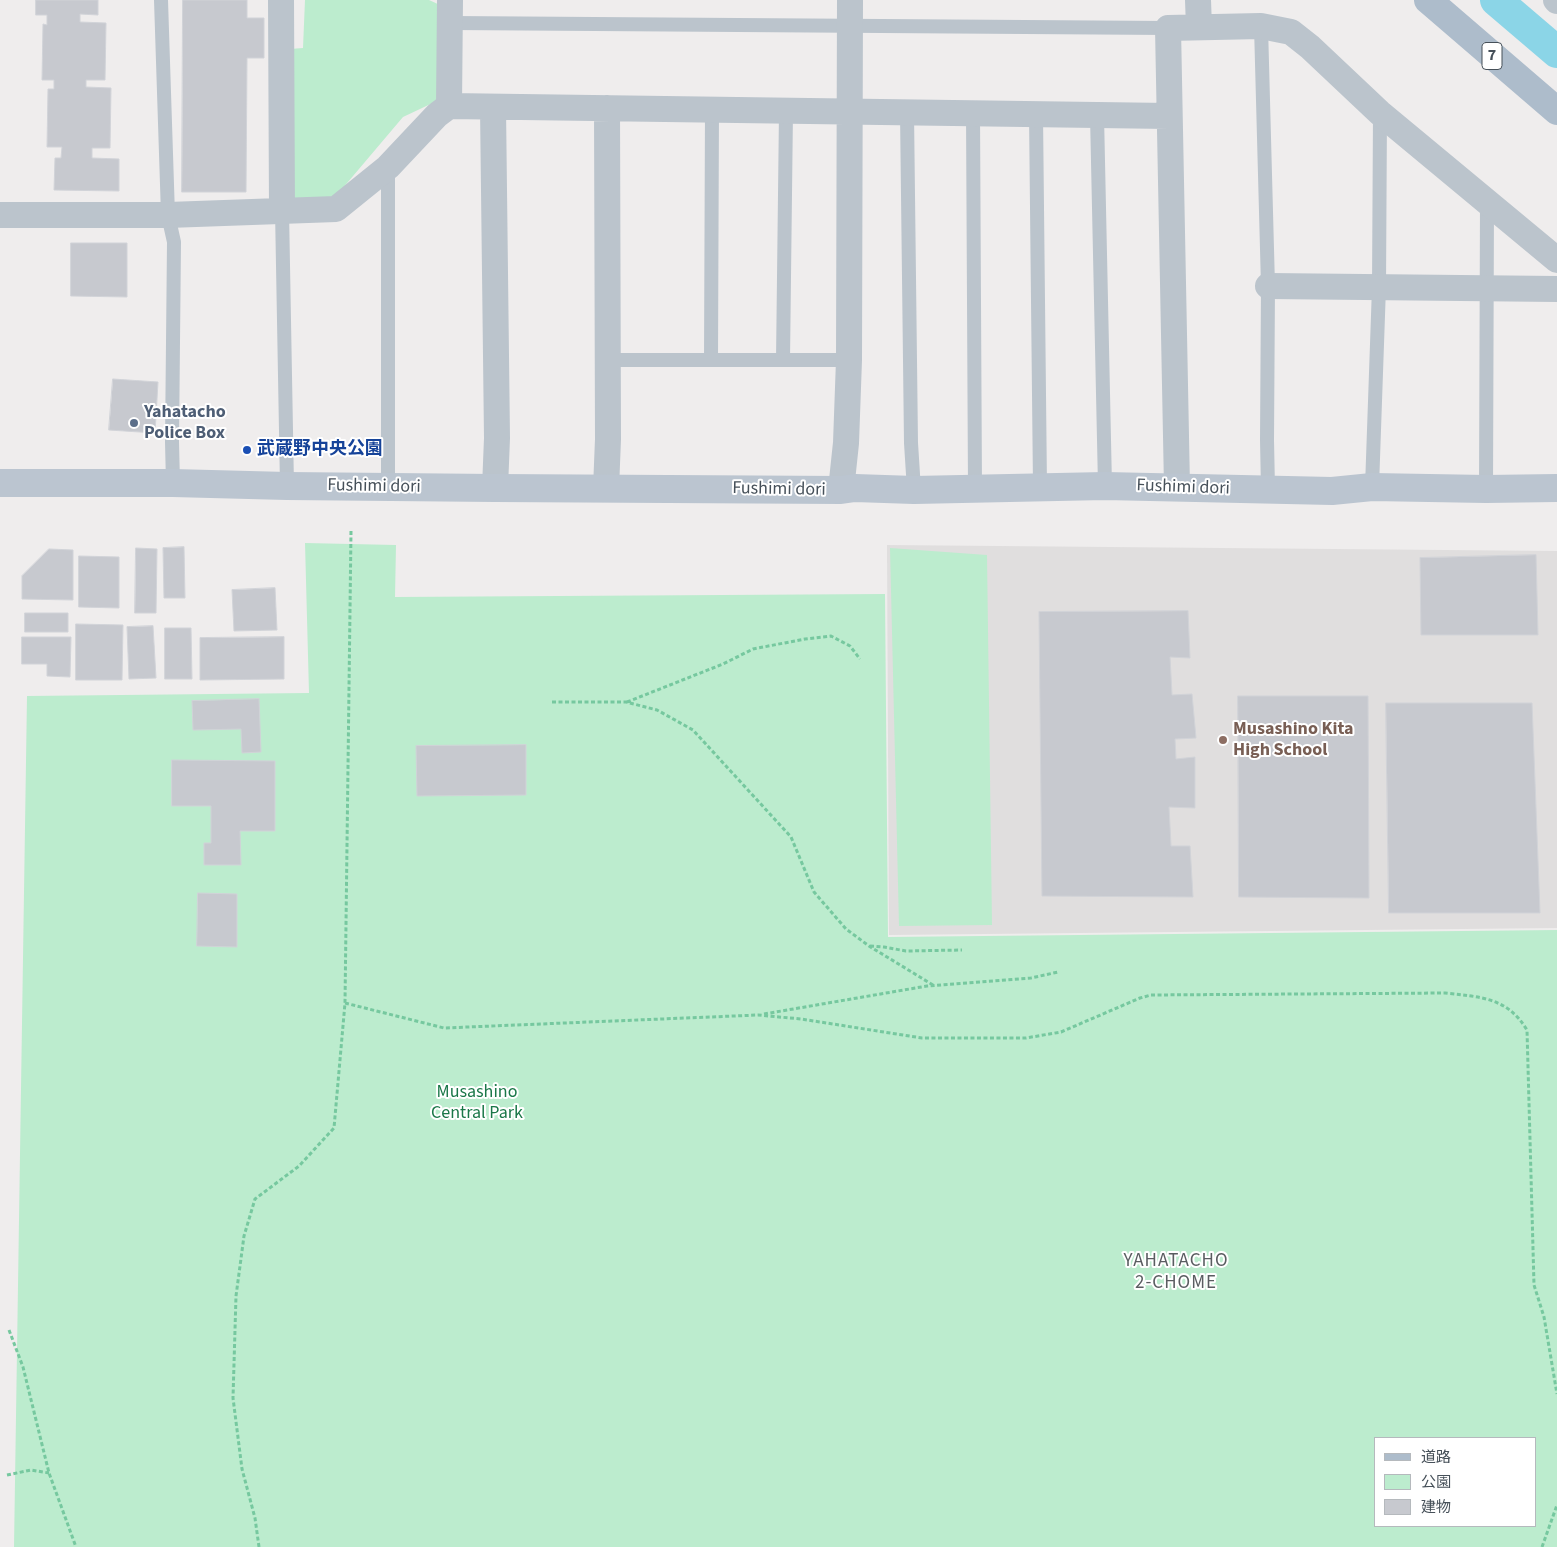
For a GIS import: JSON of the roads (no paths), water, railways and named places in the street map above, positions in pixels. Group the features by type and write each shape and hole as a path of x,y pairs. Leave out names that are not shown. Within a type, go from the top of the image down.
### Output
{"main road":[{"name":"7","path":"1428,0 1557,112"}],"street":[{"path":"281,0 282,210"},
{"path":"841,490 846,443 849,360 850,0"},
{"path":"1198,0 1199,27"},
{"path":"449,106 450,6"},
{"path":"1177,487 1168,28 1261,26 1291,32 1310,47 1380,113 1557,260"},
{"path":"0,215 168,214 336,209 388,167 437,115 449,106 1169,116"},
{"path":"493,107 496,488"},
{"path":"606,488 608,360 607,108"},
{"path":"1268,286 1557,289"},
{"name":"Fushimi dori","path":"0,483 841,490 855,488 914,490 1105,486 1332,491 1372,487 1557,488"}],"lane":[{"path":"161,0 168,214 174,242 173,483"},
{"path":"450,6 850,26 1168,28"},
{"path":"1261,26 1268,286 1268,489"},
{"path":"711,360 712,109"},
{"path":"782,360 786,111"},
{"path":"907,112 914,490"},
{"path":"973,113 975,489"},
{"path":"1372,487 1380,287 1380,113"},
{"path":"1036,114 1040,487"},
{"path":"1097,115 1105,486"},
{"path":"388,167 388,487"},
{"path":"1486,489 1487,202"},
{"path":"282,210 287,486"},
{"path":"608,360 849,360"}],"waterway":[{"path":"1496,0 1557,52"}],"place":[{"name":"Yahatacho Police Box","path":"134,423"},
{"name":"武蔵野中央公園","path":"247,450"},
{"name":"Musashino Kita High School","path":"1223,740"}],"district":[{"name":"YAHATACHO 2-CHOME","path":"1176,1273"}],"park label":[{"name":"Musashino Central Park","path":"477,1103"}]}
